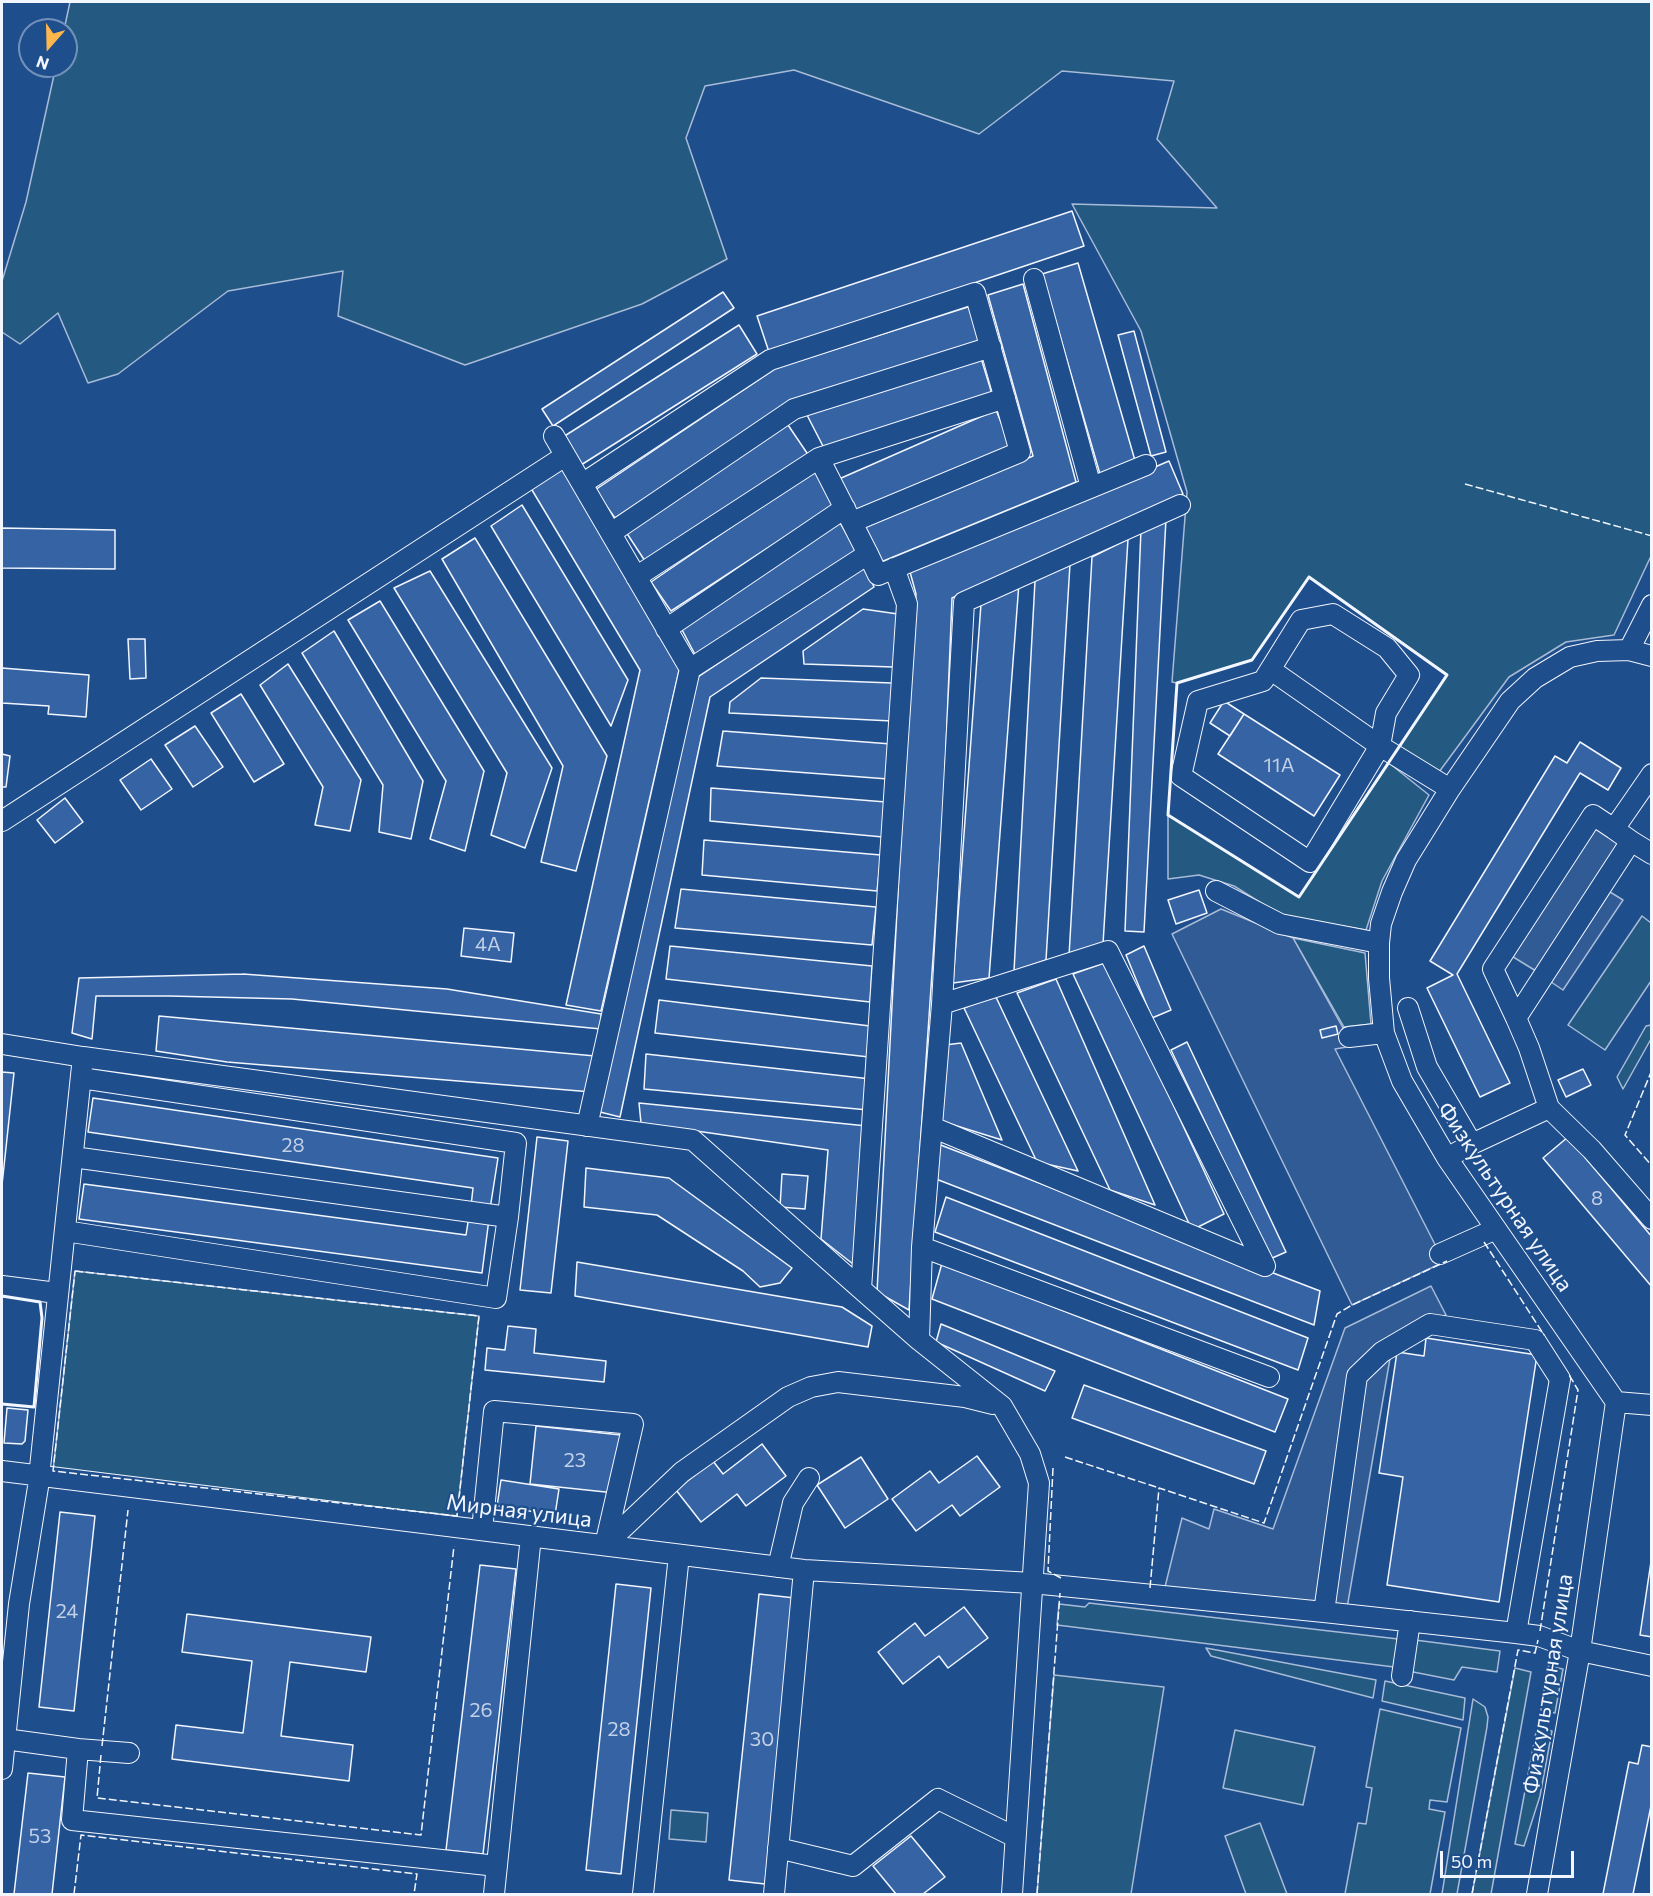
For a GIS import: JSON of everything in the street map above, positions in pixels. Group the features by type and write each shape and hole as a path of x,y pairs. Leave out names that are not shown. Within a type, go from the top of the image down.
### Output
{"street":[{"path":"1034,279 1091,487"},
{"path":"582,484 770,360 975,293 1020,452 848,515 666,629"},
{"path":"611,533 794,409 991,347"},
{"path":"636,577 819,458 1005,398"},
{"path":"554,435 690,669 587,1126"},
{"path":"2,821 565,456"},
{"path":"819,458 878,574 1146,465"},
{"path":"919,1340 922,1247 942,1004 964,602 1180,505"},
{"path":"690,669 868,554"},
{"path":"861,1289 907,604 894,568"},
{"path":"1629,650 1652,605"},
{"path":"1333,615 1387,648 1409,675 1386,712 1380,746 1310,862 1181,776 1198,701 1263,681 1301,620 1333,615"},
{"name":"Физкультурная улица","path":"1537,1894 1580,1651 1616,1402 1447,1158 1401,1081 1384,1033 1379,978 1379,943 1381,924 1406,861 1450,789 1510,701 1535,678 1570,657 1597,651 1629,650 1652,656"},
{"path":"1271,670 1380,746 1450,789"},
{"path":"1614,829 1652,774"},
{"path":"1652,854 1593,815 1493,969 1529,1048 1549,1108 1592,1149 1652,1219"},
{"path":"1516,1018 1631,841"},
{"path":"1216,891 1280,924 1379,943"},
{"path":"932,1127 1265,1266 1108,951 942,1004"},
{"path":"1408,1008 1427,1067 1472,1144"},
{"path":"1349,1037 1384,1033"},
{"path":"2,1044 693,1140 919,1340 1002,1406 1030,1454 1039,1484 1012,1894"},
{"path":"2,1769 19,1604 39,1476 83,1057"},
{"path":"65,1231 496,1298 516,1143 81,1078"},
{"path":"1447,1158 1549,1108"},
{"path":"73,1158 508,1217"},
{"path":"1440,1254 1496,1229"},
{"path":"922,1247 1269,1377"},
{"path":"2,1286 57,1293"},
{"path":"1324,1612 1357,1376 1382,1352 1430,1324 1535,1340 1560,1379 1516,1633"},
{"path":"605,1545 682,1472 788,1397 811,1387 838,1382 964,1397 1002,1406"},
{"path":"1616,1402 1652,1406"},
{"path":"482,1530 494,1411 633,1424 605,1545"},
{"name":"Мирная улица","path":"2,1471 804,1570 1032,1583 1516,1633 1539,1636 1580,1651 1652,1666"},
{"path":"778,1567 793,1503 809,1478"},
{"path":"494,1894 531,1536"},
{"path":"643,1894 679,1555"},
{"path":"774,1894 804,1570"},
{"path":"1402,1676 1410,1621"},
{"path":"5,1739 129,1753"},
{"path":"78,1749 72,1820 497,1866"},
{"path":"778,1848 853,1866 938,1799 1015,1837"}],"shaded area":[{"path":"70,2 1651,2 1651,556 1614,635 1566,642 1509,677 1439,772 1399,748 1447,674 1309,577 1252,660 1177,683 1172,682 1187,492 1141,331 1072,204 1217,208 1157,139 1174,81 1062,71 979,134 794,70 705,86 686,138 727,259 642,304 465,365 338,316 343,271 228,291 118,374 88,383 58,313 20,344 2,332 2,281 26,202 53,78 78,78 78,18 67,18"},
{"path":"1389,763 1429,795 1382,881 1366,930 1282,916 1234,886 1199,875 1168,879 1168,815 1299,897"},
{"path":"1594,825 1621,843 1536,971 1510,955"},
{"path":"1610,892 1623,900 1563,990 1551,982"},
{"path":"1221,909 1293,938 1353,1046 1335,1049 1444,1262 1352,1305 1172,934"},
{"path":"1642,916 1651,923 1651,981 1605,1050 1568,1025"},
{"path":"1293,938 1365,953 1371,1024 1344,1027"},
{"path":"1651,1025 1651,1039 1623,1089 1617,1077 1646,1026"},
{"path":"75,1271 479,1316 457,1516 53,1471"},
{"path":"1431,1286 1446,1315 1393,1341 1347,1608 1164,1591 1182,1518 1209,1529 1214,1509 1273,1529 1345,1328"},
{"path":"1089,1603 1398,1639 1394,1667 1057,1625 1059,1604 1085,1607"},
{"path":"1415,1640 1500,1651 1497,1672 1462,1667 1454,1680 1408,1671"},
{"path":"1206,1648 1376,1680 1373,1698 1211,1656"},
{"path":"1548,1666 1563,1669 1555,1713 1541,1710"},
{"path":"1515,1668 1531,1672 1491,1894 1472,1894"},
{"path":"1054,1675 1164,1687 1131,1894 1037,1894"},
{"path":"1385,1681 1465,1698 1463,1720 1382,1701"},
{"path":"1473,1699 1485,1707 1488,1717 1487,1727 1457,1894 1442,1894"},
{"path":"1380,1709 1461,1728 1447,1802 1430,1800 1429,1809 1445,1812 1430,1894 1345,1894 1358,1823 1366,1824 1372,1788 1366,1787"},
{"path":"1537,1727 1552,1731 1540,1796 1524,1846 1515,1844"},
{"path":"1235,1730 1315,1747 1303,1805 1223,1788"},
{"path":"671,1810 708,1813 706,1842 669,1839"},
{"path":"1260,1823 1287,1894 1246,1894 1225,1836"}],"building":[{"path":"1072,211 1084,246 769,352 757,316"},
{"path":"1078,263 1136,464 1100,474 1042,274"},
{"path":"1023,284 1076,482 881,562 863,528 1033,456 988,295"},
{"path":"723,292 734,308 553,426 542,409"},
{"path":"971,306 979,341 789,403 615,518 595,490 776,368"},
{"path":"739,325 757,354 581,465 563,437"},
{"path":"1134,331 1166,452 1151,456 1118,335"},
{"path":"981,358 992,394 825,450 807,415"},
{"path":"996,410 1011,447 856,511 839,479"},
{"path":"786,422 809,456 645,561 624,529"},
{"path":"559,461 680,666 601,1011 566,1005 640,670 529,485"},
{"path":"1169,461 1183,494 952,598 944,797 909,1310 877,1292 916,594 910,572"},
{"path":"815,470 834,505 671,611 651,582"},
{"path":"522,505 628,680 611,726 491,526"},
{"path":"1166,519 1144,932 1125,931 1141,529"},
{"path":"839,521 858,554 699,662 680,626"},
{"path":"2,528 115,530 115,569 2,568"},
{"path":"475,538 607,756 576,871 541,862 563,766 442,559"},
{"path":"1128,539 1103,944 1069,956 1092,557"},
{"path":"1070,564 1046,960 1014,971 1035,581"},
{"path":"865,566 874,587 710,697 620,1117 600,1112 693,680"},
{"path":"430,571 552,768 525,848 491,835 507,773 394,588"},
{"path":"1019,583 989,978 953,983 981,604"},
{"path":"380,601 484,771 465,851 430,839 446,781 348,620"},
{"path":"863,609 898,614 893,667 804,664 803,651"},
{"path":"334,631 423,781 411,839 379,832 383,785 302,653"},
{"path":"128,639 145,639 146,678 130,679"},
{"path":"288,664 361,780 350,831 315,825 323,787 260,685"},
{"path":"2,668 89,675 86,717 48,714 49,706 2,703"},
{"path":"761,678 892,683 892,721 729,713 730,702"},
{"path":"241,694 284,764 254,782 211,713"},
{"path":"1224,701 1244,714 1230,736 1210,723"},
{"path":"1244,714 1340,775 1314,816 1218,754"},
{"path":"195,726 223,767 193,787 165,745"},
{"path":"723,731 891,744 888,779 717,766"},
{"path":"1580,742 1621,768 1608,790 1580,773 1457,974 1510,1083 1480,1097 1427,988 1453,975 1430,961 1555,756 1567,763"},
{"path":"2,754 10,756 6,787 2,787"},
{"path":"151,759 172,789 141,810 120,780"},
{"path":"711,788 886,802 883,837 710,821"},
{"path":"65,798 83,822 55,843 37,820"},
{"path":"704,840 881,855 877,891 702,875"},
{"path":"681,889 876,907 872,945 675,928"},
{"path":"1199,890 1207,913 1176,924 1168,900"},
{"path":"464,928 514,933 511,962 461,956"},
{"path":"670,946 872,966 870,1002 666,979"},
{"path":"1144,946 1171,1010 1152,1018 1126,955"},
{"path":"1107,962 1224,1214 1192,1230 1073,974"},
{"path":"243,974 447,989 601,1014 601,1029 292,999 96,996 92,1039 72,1033 79,978"},
{"path":"1056,979 1155,1205 1110,1190 1017,993"},
{"path":"995,995 1078,1171 1037,1162 964,1008"},
{"path":"659,1000 870,1026 869,1057 655,1033"},
{"path":"159,1016 595,1056 592,1092 227,1062 156,1051"},
{"path":"1336,1026 1338,1034 1322,1038 1320,1030"},
{"path":"1187,1042 1286,1252 1270,1259 1171,1050"},
{"path":"961,1043 1002,1140 941,1121 945,1045"},
{"path":"646,1054 871,1079 868,1110 644,1089"},
{"path":"1583,1069 1591,1085 1566,1097 1558,1080"},
{"path":"2,1072 14,1073 2,1185"},
{"path":"93,1098 498,1158 490,1209 471,1206 473,1188 88,1132"},
{"path":"639,1103 867,1126 853,1264 821,1239 828,1150 641,1123"},
{"path":"537,1137 568,1141 551,1293 520,1290"},
{"path":"1568,1137 1652,1237 1652,1287 1543,1158"},
{"path":"938,1144 1320,1291 1314,1325 936,1179"},
{"path":"586,1168 669,1178 792,1268 780,1283 760,1287 743,1271 657,1215 584,1207"},
{"path":"782,1174 808,1176 805,1209 780,1207"},
{"path":"84,1184 466,1235 469,1216 489,1219 482,1273 79,1219"},
{"path":"946,1197 1308,1338 1298,1370 935,1232"},
{"path":"577,1262 842,1307 872,1326 868,1347 575,1296"},
{"path":"942,1263 1288,1399 1275,1432 932,1299"},
{"path":"941,1324 1055,1371 1045,1391 936,1342"},
{"path":"508,1326 536,1329 534,1353 606,1361 604,1382 485,1370 487,1348 505,1350"},
{"path":"1426,1338 1537,1355 1499,1602 1387,1585 1403,1477 1379,1473 1397,1352 1424,1356"},
{"path":"1084,1385 1266,1451 1254,1484 1072,1418"},
{"path":"7,1408 28,1410 25,1441 22,1444 4,1443"},
{"path":"536,1426 621,1435 615,1493 530,1484"},
{"path":"762,1444 786,1476 746,1506 737,1494 701,1522 676,1490 713,1461 723,1474"},
{"path":"977,1456 1000,1487 960,1516 952,1505 916,1531 892,1499 930,1471 939,1483"},
{"path":"861,1457 888,1499 845,1528 817,1485"},
{"path":"501,1480 559,1489 555,1515 497,1506"},
{"path":"60,1512 95,1516 74,1711 39,1707"},
{"path":"1652,1555 1652,1637 1640,1635"},
{"path":"480,1565 516,1569 483,1854 446,1850"},
{"path":"616,1584 651,1588 621,1874 586,1870"},
{"path":"759,1594 795,1598 765,1884 729,1880"},
{"path":"964,1607 988,1638 948,1668 939,1656 903,1684 878,1652 915,1623 925,1636"},
{"path":"187,1614 371,1637 366,1672 290,1662 281,1736 353,1745 349,1781 172,1759 176,1725 243,1733 252,1661 182,1652"},
{"path":"1642,1745 1652,1747 1652,1801 1633,1894 1603,1894 1629,1762 1638,1764"},
{"path":"28,1773 65,1777 52,1894 14,1894"},
{"path":"911,1836 945,1877 923,1894 896,1894 873,1866"}],"fence":[{"path":"1465,484 1652,536"},
{"path":"1652,1070 1625,1135 1652,1166"},
{"path":"1484,1242 1544,1335"},
{"path":"1150,1588 1159,1488 1264,1523 1337,1314 1447,1261"},
{"path":"75,1271 479,1316 457,1516 53,1471 75,1271"},
{"path":"1540,1631 1578,1390 1568,1373"},
{"path":"1065,1457 1159,1488"},
{"path":"1053,1468 1048,1571 1061,1578"},
{"path":"102,1746 128,1510"},
{"path":"101,1755 97,1798 421,1835 454,1546"},
{"path":"1037,1894 1060,1593"},
{"path":"1472,1894 1518,1650 1535,1653 1538,1640"},
{"path":"74,1894 81,1835 417,1874 414,1894"}],"wall":[{"path":"1309,577 1447,675 1299,897 1168,815 1177,683 1252,660 1309,577"},
{"path":"2,1296 40,1302 42,1318 34,1407 2,1404"}]}
